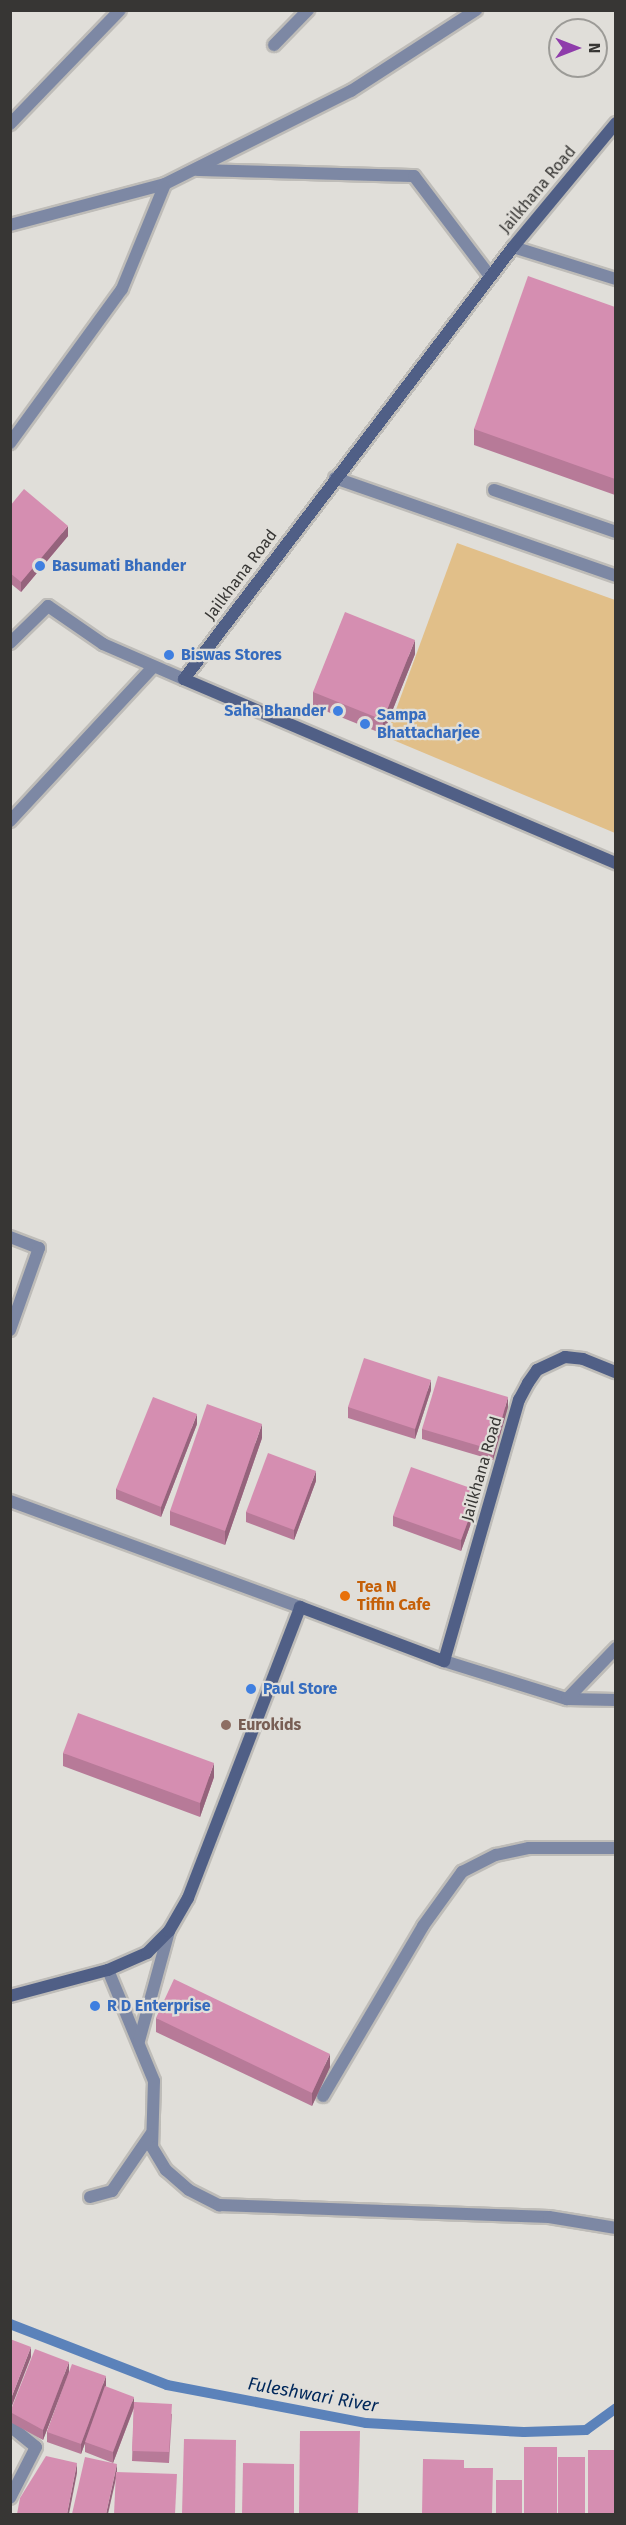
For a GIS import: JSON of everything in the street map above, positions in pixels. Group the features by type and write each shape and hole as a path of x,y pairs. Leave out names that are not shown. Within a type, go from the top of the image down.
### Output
{"street":[{"path":"10,124 120,10"},
{"path":"274,45 308,10"},
{"path":"10,225 165,184 351,91 476,10"},
{"name":"Jailkhana Road","path":"184,679 490,276 615,123"},
{"path":"195,170 414,176 490,276"},
{"path":"10,443 122,289 165,184"},
{"path":"513,247 615,279"},
{"path":"335,478 615,576"},
{"path":"494,490 615,532"},
{"path":"10,643 48,606 103,644 153,667 615,863"},
{"path":"10,821 153,667"},
{"path":"10,1237 39,1248 10,1330"},
{"name":"Jailkhana Road","path":"444,1661 519,1400 528,1383 537,1370 565,1358 583,1359 615,1372"},
{"path":"10,1501 444,1661 567,1699 615,1700"},
{"path":"139,2041 170,1931 188,1898 300,1607"},
{"path":"567,1699 615,1648"},
{"path":"323,2096 423,1926 462,1872 496,1855 530,1848 615,1848"},
{"path":"10,1996 108,1970 147,1953 170,1931"},
{"path":"108,1970 154,2081 152,2147 166,2169 189,2190 219,2205 549,2217 615,2228"},
{"path":"90,2197 112,2191 151,2134"},
{"path":"10,2426 36,2446 10,2498"}],"shaded area":[{"path":"457,543 615,600 615,833 386,737"}],"building":[{"path":"528,276 615,307 615,479 474,429"},
{"path":"24,489 68,526 21,582 10,573 10,506"},
{"path":"345,612 415,640 383,720 313,692"},
{"path":"364,1358 431,1380 415,1429 348,1407"},
{"path":"438,1376 508,1397 493,1450 422,1429"},
{"path":"153,1397 197,1414 161,1507 116,1489"},
{"path":"207,1404 262,1424 225,1531 170,1511"},
{"path":"268,1453 316,1471 294,1530 246,1512"},
{"path":"411,1467 479,1491 461,1540 393,1516"},
{"path":"78,1713 214,1763 200,1803 63,1753"},
{"path":"174,1979 330,2054 312,2093 156,2018"},
{"path":"10,2339 31,2347 10,2401"},
{"path":"35,2349 69,2362 43,2430 10,2412"},
{"path":"72,2364 106,2376 81,2444 47,2432"},
{"path":"105,2386 134,2397 113,2452 85,2442"},
{"path":"134,2402 172,2404 169,2452 132,2451"},
{"path":"300,2431 360,2431 358,2514 299,2514"},
{"path":"184,2439 236,2440 235,2514 182,2514"},
{"path":"524,2447 557,2447 557,2514 524,2514"},
{"path":"588,2450 615,2450 615,2514 588,2514"},
{"path":"46,2456 77,2463 67,2514 17,2514 20,2498"},
{"path":"85,2457 117,2464 106,2514 72,2514"},
{"path":"558,2457 585,2457 585,2514 558,2514"},
{"path":"423,2459 464,2460 464,2468 493,2468 492,2514 422,2514"},
{"path":"243,2463 294,2464 294,2514 242,2514"},
{"path":"116,2472 177,2474 175,2514 114,2514"},
{"path":"496,2480 522,2480 522,2514 496,2514"}],"waterway":[{"name":"Fuleshwari River","path":"10,2324 167,2385 366,2423 524,2432 586,2430 616,2408"}],"place":[{"name":"Basumati Bhander","path":"40,566"},
{"name":"Biswas Stores","path":"169,655"},
{"name":"Saha Bhander","path":"338,711"},
{"name":"Sampa Bhattacharjee","path":"365,724"},
{"name":"Tea N Tiffin Cafe","path":"345,1596"},
{"name":"Paul Store","path":"251,1689"},
{"name":"Eurokids","path":"226,1725"},
{"name":"R D Enterprise","path":"95,2006"}]}
